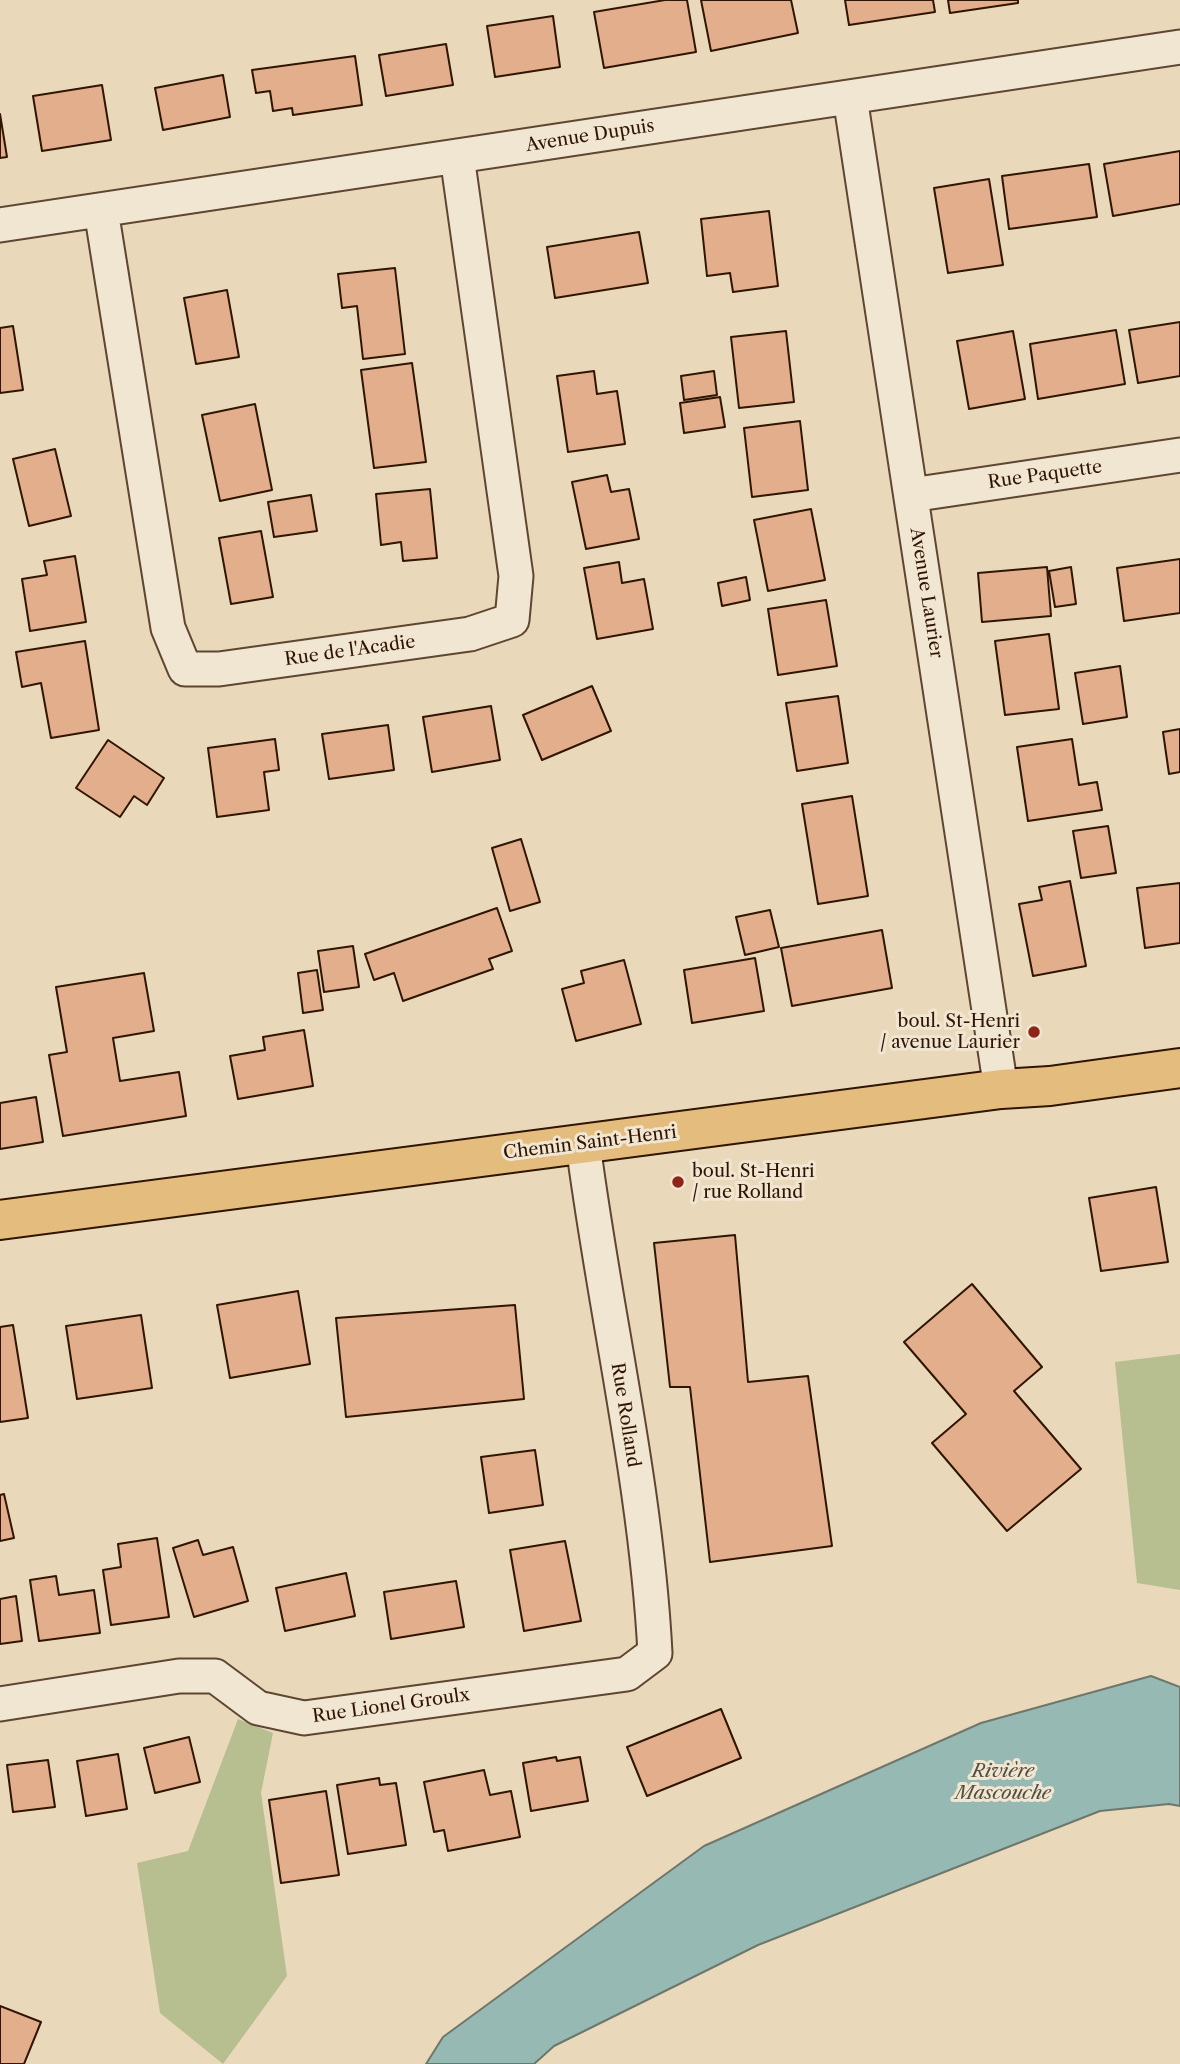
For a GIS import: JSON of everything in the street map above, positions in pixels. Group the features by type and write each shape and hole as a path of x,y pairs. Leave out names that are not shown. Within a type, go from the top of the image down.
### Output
{"main road":[{"name":"Chemin Saint-Henri","path":"0,1220 362,1171 1180,1068"}],"street":[{"name":"Avenue Dupuis","path":"0,225 1180,47"},
{"name":"Avenue Laurier","path":"850,97 1001,1089"},
{"name":"Rue de l'Acadie","path":"101,210 168,628 185,669 219,669 470,634 512,620 516,576 457,156"},
{"name":"Rue Paquette","path":"911,495 1180,455"},
{"name":"Rue Rolland","path":"583,1144 652,1591 655,1653 627,1674"},
{"name":"Rue Lionel Groulx","path":"0,1704 179,1676 215,1676 258,1708 304,1718 627,1674"}],"green space":[{"path":"1180,1354 1180,1590 1137,1583 1115,1362"},
{"path":"238,1719 273,1733 261,1793 287,1976 223,2064 160,2013 137,1863 188,1851"}],"water":[{"name":"Rivière Mascouche","path":"1151,1676 1180,1687 1180,1806 1169,1804 1100,1811 758,1945 554,2046 534,2064 426,2064 443,2037 704,1846 981,1723"}],"building":[{"path":"665,0 687,0 696,52 604,68 594,12"},
{"path":"701,0 791,0 798,33 711,51"},
{"path":"845,0 933,0 935,12 849,25"},
{"path":"948,0 1018,0 1018,3 950,13"},
{"path":"553,16 560,67 495,77 487,26"},
{"path":"446,44 453,85 386,96 379,55"},
{"path":"355,56 362,105 293,115 292,108 273,111 270,91 256,93 252,70"},
{"path":"223,75 230,117 163,130 155,88"},
{"path":"102,85 111,140 42,151 33,96"},
{"path":"0,114 7,157 0,158"},
{"path":"1180,151 1180,204 1113,216 1104,164"},
{"path":"1089,164 1097,217 1009,229 1002,176"},
{"path":"989,179 1003,265 948,273 934,188"},
{"path":"769,211 778,286 733,292 730,273 707,276 701,219"},
{"path":"639,232 648,283 555,298 547,247"},
{"path":"395,268 405,354 363,359 357,306 342,308 338,274"},
{"path":"227,290 239,357 196,364 184,298"},
{"path":"1180,322 1180,376 1138,383 1129,330"},
{"path":"13,326 23,390 0,393 0,328"},
{"path":"1116,330 1125,384 1038,399 1030,344"},
{"path":"786,331 794,402 739,408 731,337"},
{"path":"1013,331 1025,399 969,409 957,341"},
{"path":"412,363 426,462 374,468 361,370"},
{"path":"594,371 597,394 617,391 625,444 568,452 557,376"},
{"path":"714,371 717,395 684,400 681,376"},
{"path":"720,397 725,427 684,433 680,403"},
{"path":"255,404 272,490 220,501 202,415"},
{"path":"800,421 808,490 752,497 744,428"},
{"path":"55,449 71,516 29,526 13,459"},
{"path":"607,475 611,492 629,489 639,539 586,549 572,482"},
{"path":"430,489 437,558 403,561 401,542 381,545 376,494"},
{"path":"311,495 317,531 274,537 268,502"},
{"path":"811,509 825,580 768,591 754,520"},
{"path":"261,531 273,597 231,604 219,538"},
{"path":"75,556 86,622 30,631 22,579 47,575 44,561"},
{"path":"1180,559 1180,613 1124,621 1117,568"},
{"path":"619,562 622,583 644,579 653,629 597,639 584,568"},
{"path":"1047,567 1051,616 982,622 978,573"},
{"path":"1071,567 1076,604 1055,607 1049,571"},
{"path":"746,577 750,600 722,606 718,583"},
{"path":"826,600 837,666 778,675 768,609"},
{"path":"1049,634 1059,709 1005,715 995,641"},
{"path":"85,641 99,730 51,738 41,683 22,687 16,652"},
{"path":"1120,666 1127,717 1083,724 1075,673"},
{"path":"592,686 611,731 542,760 523,715"},
{"path":"838,696 848,763 797,771 786,703"},
{"path":"491,706 500,760 432,772 423,717"},
{"path":"388,725 394,770 329,779 322,734"},
{"path":"1180,729 1180,772 1169,774 1163,732"},
{"path":"275,739 279,770 264,772 269,810 217,817 208,748"},
{"path":"1072,739 1079,785 1097,782 1102,810 1028,821 1017,747"},
{"path":"108,740 164,778 147,805 134,796 120,817 76,788"},
{"path":"852,796 868,896 818,904 802,804"},
{"path":"1108,826 1116,873 1081,878 1073,831"},
{"path":"521,839 540,902 510,911 492,848"},
{"path":"1070,881 1086,966 1033,976 1019,904 1042,900 1039,887"},
{"path":"1180,883 1180,943 1145,948 1137,888"},
{"path":"497,908 512,951 489,959 493,969 403,1001 394,973 374,980 365,954"},
{"path":"770,910 779,947 745,955 736,917"},
{"path":"882,930 892,988 792,1006 781,948"},
{"path":"353,946 359,987 324,992 318,951"},
{"path":"755,958 764,1011 692,1023 684,970"},
{"path":"624,960 641,1024 576,1041 562,989 584,983 581,971"},
{"path":"317,970 323,1010 303,1013 298,973"},
{"path":"144,973 154,1031 113,1038 120,1081 179,1072 186,1116 63,1136 49,1055 67,1052 56,987"},
{"path":"304,1030 313,1086 238,1099 230,1056 265,1050 263,1037"},
{"path":"36,1097 43,1142 0,1149 0,1103"},
{"path":"1156,1187 1168,1262 1101,1271 1089,1198"},
{"path":"735,1235 748,1382 808,1376 832,1546 710,1562 690,1387 670,1387 654,1243"},
{"path":"972,1284 1042,1367 1014,1391 1081,1469 1007,1531 932,1443 966,1414 904,1342"},
{"path":"298,1291 310,1364 230,1378 217,1305"},
{"path":"515,1305 524,1399 346,1417 336,1318"},
{"path":"141,1315 152,1388 77,1399 66,1326"},
{"path":"13,1325 28,1418 0,1422 0,1327"},
{"path":"535,1450 543,1505 489,1513 481,1457"},
{"path":"4,1494 14,1538 0,1541 0,1495"},
{"path":"157,1538 169,1617 111,1625 103,1570 121,1567 118,1544"},
{"path":"198,1540 203,1555 233,1547 248,1601 194,1617 173,1548"},
{"path":"565,1541 581,1621 524,1631 510,1550"},
{"path":"346,1573 355,1616 285,1631 276,1588"},
{"path":"56,1576 59,1595 94,1590 100,1633 39,1641 30,1580"},
{"path":"456,1581 464,1627 391,1639 384,1592"},
{"path":"16,1596 22,1641 0,1644 0,1599"},
{"path":"721,1709 741,1758 647,1796 627,1747"},
{"path":"189,1737 200,1782 155,1793 144,1748"},
{"path":"118,1754 127,1809 86,1816 77,1761"},
{"path":"556,1757 557,1761 580,1757 588,1801 531,1811 523,1763"},
{"path":"48,1760 55,1807 13,1812 7,1765"},
{"path":"484,1770 490,1795 511,1791 520,1837 448,1851 444,1830 434,1832 424,1782"},
{"path":"379,1778 380,1785 396,1783 406,1845 348,1854 337,1785"},
{"path":"326,1791 339,1875 281,1883 269,1800"},
{"path":"0,2006 41,2022 24,2064 0,2064"}],"place":[{"name":"boul. St-Henri / avenue Laurier","path":"1034,1032"},
{"name":"boul. St-Henri / rue Rolland","path":"678,1182"}]}
